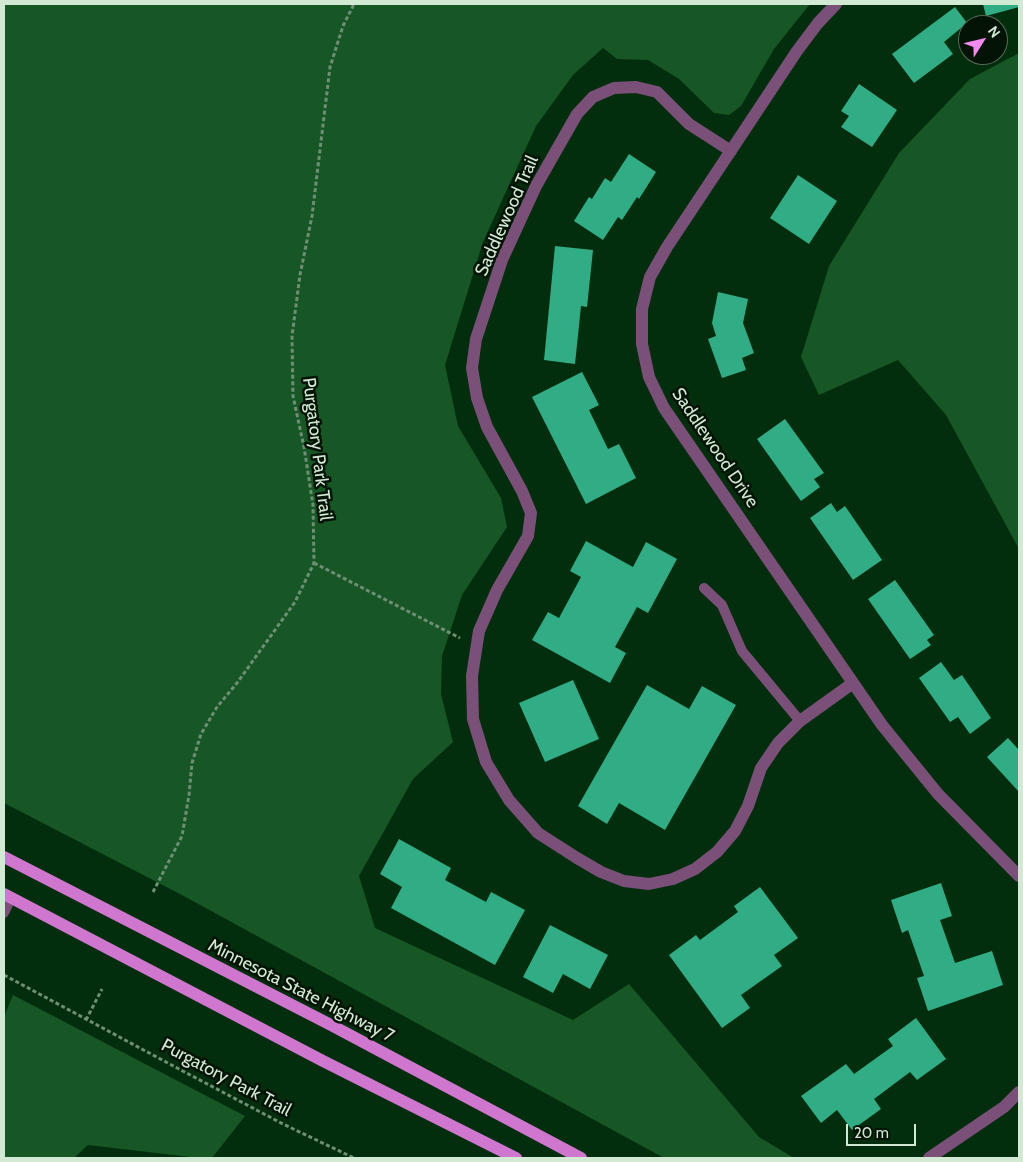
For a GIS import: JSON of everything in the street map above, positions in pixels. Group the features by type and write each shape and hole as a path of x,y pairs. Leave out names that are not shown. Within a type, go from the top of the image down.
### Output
{"main road":[{"name":"Minnesota State Highway 7","path":"4,857 339,1030 581,1158"},
{"path":"7,896 323,1061 516,1158"}],"street":[{"name":"Saddlewood Drive","path":"836,4 818,23 798,50 667,247 650,277 642,309 642,344 649,377 664,408 882,725 938,794 1019,876"},
{"name":"Saddlewood Trail","path":"731,151 690,124 657,92 636,86 614,88 593,97 577,114 536,186 502,260 476,339 472,368 477,398 487,427 522,490 531,513 528,536 497,590 480,631 472,676 474,719 486,762 509,800 538,833 601,872 624,881 649,884 673,879 694,869 717,852 735,831 744,815 761,768 778,743 800,722 853,683"},
{"path":"929,1158 1004,1107 1019,1092"}],"lane":[{"path":"704,588 722,605 742,651 800,722"},
{"path":"4,913 7,896"}],"path":[{"name":"Purgatory Park Trail","path":"152,892 182,836 192,763 201,734 217,707 237,683 295,602 314,563 313,505 304,447 293,396 292,336 300,275 312,216 330,67 343,26 354,4"},
{"path":"314,563 477,646"},
{"name":"Purgatory Park Trail","path":"4,975 283,1124 354,1158"},
{"path":"86,1020 102,989"}],"shaded area":[{"path":"4,4 810,4 774,49 741,106 729,115 714,113 679,79 648,60 617,59 603,48 573,75 536,126 483,242 445,365 458,426 501,498 507,527 462,595 442,656 441,694 453,742 413,779 359,876 375,928 573,1020 629,984 759,1137 794,1158 664,1158 180,894 4,803"},
{"path":"1019,53 1019,549 946,415 898,360 819,395 801,357 829,266 899,153 970,79 996,65 1008,65 1008,59"},
{"path":"4,990 13,995 4,1017"},
{"path":"13,995 245,1116 212,1158 88,1145 74,1158 4,1158 4,1017"}],"building":[{"path":"983,4 1019,4 1019,7 986,15"},
{"path":"955,7 961,15 958,15 958,30 944,42 953,54 914,83 892,54"},
{"path":"859,84 897,110 872,147 841,127 849,116 841,111"},
{"path":"629,154 656,172 639,199 637,197 622,220 618,217 603,240 574,221 589,197 592,199 605,178 611,182"},
{"path":"798,175 837,201 809,244 770,218"},
{"path":"555,246 593,250 587,307 581,306 575,364 544,360"},
{"path":"718,292 748,299 743,323 754,353 742,358 746,370 722,378 708,339 716,336 712,323"},
{"path":"582,372 599,405 589,410 608,449 619,444 636,478 586,504 532,397"},
{"path":"785,419 824,473 814,479 820,487 801,501 757,439"},
{"path":"831,503 837,512 845,506 882,560 853,580 810,518"},
{"path":"586,541 633,567 646,542 677,559 648,613 637,607 615,647 626,653 610,683 532,640 548,612 559,618 581,577 570,571"},
{"path":"895,580 934,635 927,640 931,645 910,659 868,599"},
{"path":"941,662 954,680 962,675 991,718 970,734 958,717 950,722 919,678"},
{"path":"573,680 599,739 545,762 519,703"},
{"path":"647,685 689,709 702,686 736,705 665,830 619,803 607,824 578,806"},
{"path":"1008,738 1019,750 1019,792 987,757"},
{"path":"399,839 451,868 445,880 486,902 491,892 525,910 495,965 391,908 402,887 380,874"},
{"path":"941,883 952,916 940,920 955,963 992,951 1003,985 928,1011 917,978 924,976 908,930 902,933 891,900"},
{"path":"760,887 798,938 774,955 782,966 741,995 750,1008 722,1028 669,955 696,935 700,940 738,912 734,906"},
{"path":"550,925 608,955 590,989 563,974 553,993 523,977"},
{"path":"916,1018 946,1059 917,1080 910,1072 874,1099 881,1109 852,1130 837,1110 821,1123 801,1096 846,1064 854,1074 893,1046 888,1039"}]}
